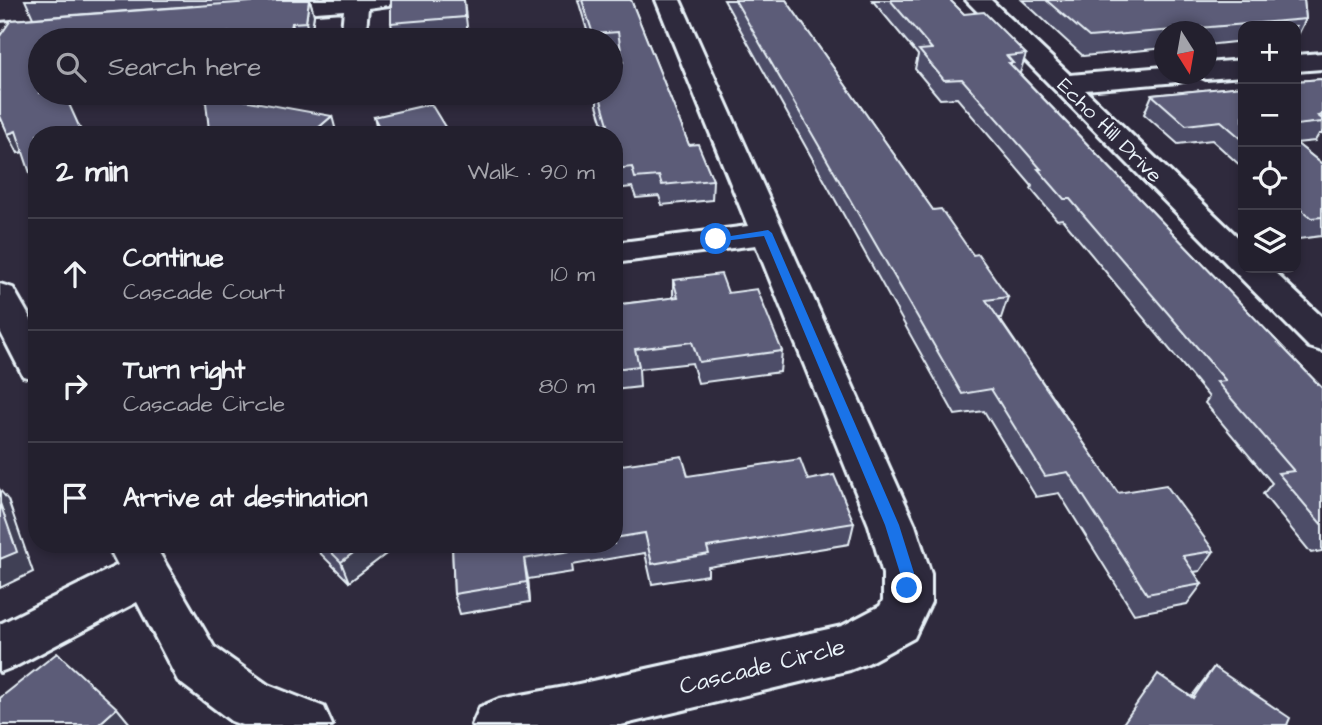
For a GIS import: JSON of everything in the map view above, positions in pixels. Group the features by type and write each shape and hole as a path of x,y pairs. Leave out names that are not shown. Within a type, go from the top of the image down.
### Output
{"street":[{"name":"Cascade Circle","path":"499,725 565,713 849,647 897,622 908,602 907,573 892,525 668,0"},
{"name":"Echo Hill Drive","path":"978,0 1238,256"},
{"path":"233,12 369,1 358,28"},
{"path":"0,30 82,23"},
{"path":"1301,63 1322,61"},
{"path":"1217,70 1238,68"},
{"path":"1063,84 1154,76"},
{"path":"623,252 768,233"},
{"path":"1258,273 1305,302 1322,338"},
{"path":"0,296 28,349"},
{"path":"0,649 138,559 196,664 250,703 305,725"}],"building":[{"path":"276,0 309,0 306,22 292,23 291,28 28,28 28,105 69,105 79,126 28,126 28,167 16,131 8,134 0,116 0,36 11,20"},
{"path":"391,0 464,0 465,17 391,23"},
{"path":"582,0 631,0 689,145 698,144 713,180 662,185 659,176 635,178 632,167 623,168 623,126 586,126 608,124 602,105 623,105 623,28 591,28"},
{"path":"735,0 786,0 933,210 941,209 973,255 978,254 1008,297 986,300 1118,493 1166,485 1214,551 1183,556 1202,584 1147,594 1068,472 1045,476 991,389 962,394"},
{"path":"890,0 950,0 964,14 984,12 1026,54 1007,56 1013,63 1009,63 1322,388 1322,525 1278,473 1294,471 1217,382 1226,381 1070,199 1064,199 962,79 944,80 919,50 932,49"},
{"path":"1046,0 1304,0 1306,19 1238,21 1238,25 1217,26 1217,21 1154,21 1154,32 1089,37"},
{"path":"1322,79 1322,115 1318,116 1322,122 1301,124 1301,81"},
{"path":"1238,86 1238,136 1221,121 1186,125 1152,95"},
{"path":"206,105 271,105 332,116 320,126 209,126"},
{"path":"432,105 444,126 378,126 374,117"},
{"path":"1301,147 1322,164 1322,217 1311,218 1301,209"},
{"path":"721,274 728,293 757,289 782,351 699,362 692,342 635,349 639,366 623,368 623,304 678,297 673,280"},
{"path":"682,456 688,476 800,459 808,480 834,475 854,523 707,547 709,554 652,564 645,533 623,537 623,465"},
{"path":"0,503 17,552 0,559"},
{"path":"332,553 353,553 341,562"},
{"path":"452,553 558,553 524,559 527,582 454,594"},
{"path":"57,653 117,708 98,725 0,725 0,698"},
{"path":"1214,667 1290,718 1287,725 1122,725 1158,674 1193,698"}],"route":[{"path":"716,239 768,233 892,525 907,573 907,588"}]}
